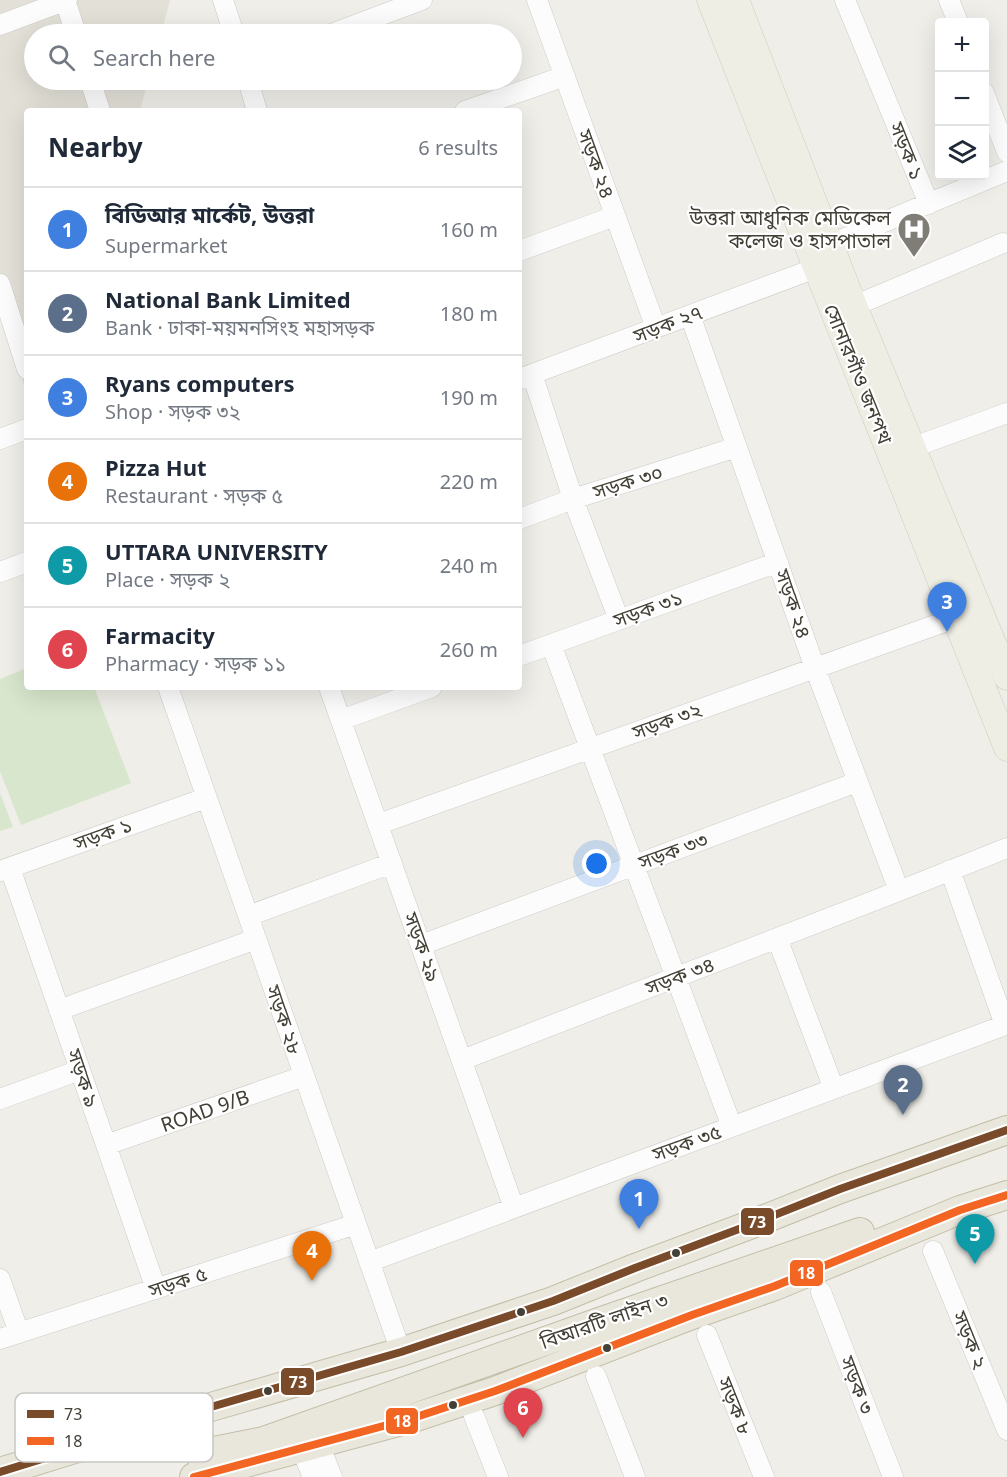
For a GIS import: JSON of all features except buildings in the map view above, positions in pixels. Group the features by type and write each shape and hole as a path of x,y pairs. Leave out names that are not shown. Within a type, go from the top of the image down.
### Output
{"highway":[{"path":"213,1406 401,1352 552,1301 840,1189 1007,1130"},
{"name":"বিআরটি লাইন ৩","path":"196,1469 264,1441 613,1317 1007,1182"},
{"path":"196,1469 311,1445 413,1418 495,1391 692,1315 775,1286 960,1210 1007,1195"},
{"path":"0,1472 32,1462"}],"main road":[{"name":"সোনারগাঁও জনপথ","path":"710,0 816,268 1007,677"},
{"name":"সোনারগাঁও জনপথ","path":"736,0 854,306 955,618 1007,748"}],"street":[{"path":"0,25 66,0 73,24"},
{"path":"223,0 231,24"},
{"path":"358,24 422,0"},
{"name":"সড়ক ২৪","path":"537,0 656,328"},
{"name":"সড়ক ১","path":"831,244 929,204 845,0"},
{"path":"949,0 956,18"},
{"path":"474,108 565,76"},
{"path":"93,90 99,108"},
{"path":"251,90 257,108"},
{"path":"989,106 1007,152"},
{"path":"929,204 1007,171"},
{"path":"522,250 615,216"},
{"path":"854,306 1003,243"},
{"name":"সড়ক ২৭","path":"525,377 816,268"},
{"path":"0,284 24,360"},
{"name":"সড়ক ২৪","path":"690,315 815,668 899,891"},
{"path":"525,377 619,620"},
{"path":"902,452 1007,413"},
{"path":"0,439 24,430"},
{"name":"সড়ক ৩০","path":"522,518 573,499 737,447"},
{"name":"সড়ক ৩১","path":"522,655 778,562"},
{"path":"0,572 24,563"},
{"name":"সড়ক ৩২","path":"378,824 955,618"},
{"path":"550,644 732,1127"},
{"name":"সড়ক ২৮","path":"169,690 401,1352"},
{"name":"সড়ক ২৯","path":"330,690 514,1208"},
{"path":"341,720 424,690"},
{"name":"সড়ক ৩৩","path":"421,945 857,782"},
{"name":"সড়ক ১","path":"5,869 206,798"},
{"name":"সড়ক ৩৪","path":"462,1060 1007,848"},
{"path":"248,916 392,863"},
{"name":"সড়ক ৯","path":"5,869 59,1010 156,1289"},
{"name":"সড়ক ৩৫","path":"369,1262 1005,1025 950,870"},
{"path":"777,938 834,1089"},
{"path":"59,1010 256,939"},
{"path":"0,1099 80,1071"},
{"name":"ROAD 9/B","path":"106,1145 304,1076"},
{"name":"সড়ক ৫","path":"0,1339 356,1224"},
{"name":"সড়ক ২","path":"933,1251 1007,1430"},
{"path":"0,1279 19,1333"},
{"name":"সড়ক ৩","path":"821,1292 893,1477"},
{"name":"সড়ক ৮","path":"707,1335 764,1477"},
{"path":"596,1377 635,1477"},
{"path":"474,1416 498,1477"},
{"path":"311,1445 313,1477"},
{"path":"311,1445 322,1452 332,1477"}],"shaded area":[{"path":"0,0 170,0 164,24 24,24 24,90 145,90 141,108 24,108 24,385 0,314"}],"green space":[{"path":"24,669 24,690 95,690 131,783 21,825 0,771 0,679"},
{"path":"0,793 13,827 0,831"}],"transit line":[{"name":"73","path":"213,1406 401,1352 553,1301 840,1189 1007,1130"},
{"name":"18","path":"194,1477 413,1418 495,1391 692,1315 775,1286 960,1210 1007,1195"},
{"name":"73","path":"0,1472 32,1462"}],"place":[{"name":"উত্তরা আধুনিক মেডিকেল কলেজ ও হাসপাতাল","path":"914,258"},
{"name":"Ryans computers","path":"947,632"},
{"name":"National Bank Limited","path":"903,1115"},
{"name":"বিডিআর মার্কেট, উত্তরা","path":"639,1229"},
{"name":"UTTARA UNIVERSITY","path":"975,1264"},
{"name":"Pizza Hut","path":"312,1281"},
{"name":"Farmacity","path":"523,1438"}]}
